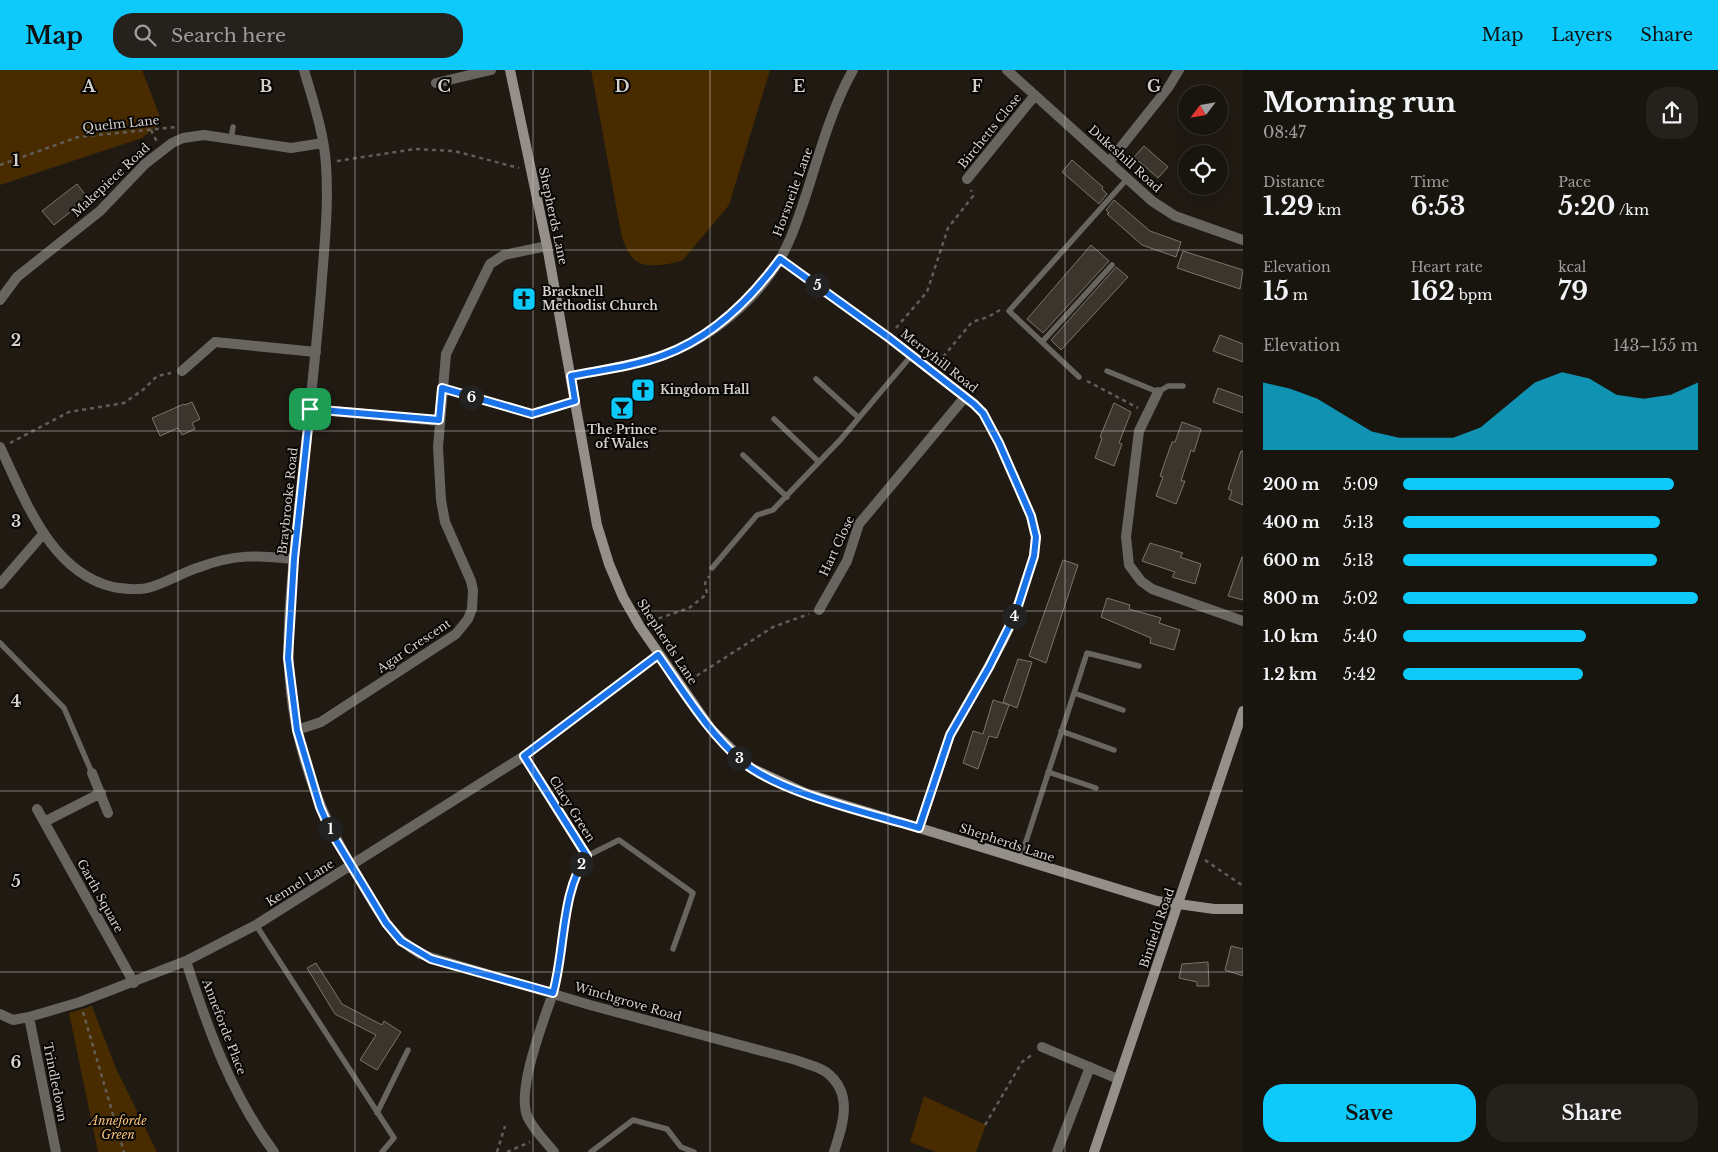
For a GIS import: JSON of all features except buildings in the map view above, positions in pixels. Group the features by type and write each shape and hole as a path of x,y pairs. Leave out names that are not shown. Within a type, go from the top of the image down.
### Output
{"street":[{"name":"Braybrooke Road","path":"304,70 323,143 326,162 327,218 316,352 294,559 288,658 297,730 320,807 331,832 352,866"},
{"path":"436,83 491,70"},
{"name":"Shepherds Lane","path":"510,70 547,246 597,525 623,597 639,625 680,686 722,740 743,762 756,771 805,793 1103,886 1178,905 1214,909 1243,909"},
{"name":"Horsneile Lane","path":"571,376 652,359 691,342 714,328 746,301 780,259 792,236 837,103 853,70"},
{"name":"Dukeshill Road","path":"1007,70 1152,201 1175,216 1243,240"},
{"path":"1109,162 1168,88 1179,70"},
{"name":"Birchetts Close","path":"966,179 1035,95"},
{"name":"Makepiece Road","path":"0,300 17,277 100,211 162,149 183,138 194,136 232,139 291,148 323,143"},
{"name":"Agar Crescent","path":"297,730 321,722 329,717 456,634 468,619 473,600 471,581 443,516 438,474 439,420 446,354 485,271 497,258 547,246"},
{"name":"Merryhill Road","path":"780,259 888,337 983,413 1022,493 1031,516 1036,537 1034,556 1015,615 989,667 950,735 919,828"},
{"path":"182,372 215,342 316,352"},
{"path":"1158,392 1139,431 1126,537 1129,565 1141,581 1152,589 1243,621"},
{"name":"Hart Close","path":"819,610 847,561 859,524 965,397"},
{"path":"310,409 439,420"},
{"path":"0,447 44,533 60,555 80,573 106,585 120,588 149,588 200,566 232,558 254,555 294,559"},
{"path":"0,584 44,533"},
{"name":"Kennel Lane","path":"2,1019 29,1017 80,1002 186,961 256,926 524,756 658,655"},
{"name":"Binfield Road","path":"1094,1152 1243,712"},
{"name":"Clacy Green","path":"524,756 587,856"},
{"path":"92,773 108,813"},
{"path":"44,822 101,793"},
{"name":"Garth Square","path":"37,809 134,982"},
{"name":"Winchgrove Road","path":"352,866 386,923 410,948 431,959 796,1060 826,1072 843,1093 844,1118 834,1152"},
{"name":"Anneforde Place","path":"186,961 207,1024 225,1069 243,1104 274,1152"},
{"path":"553,993 527,1079 524,1097 527,1117 554,1152"},
{"name":"Trindledown","path":"29,1017 56,1152"},
{"path":"1042,1047 1118,1079"},
{"path":"1057,1152 1090,1067"}],"lane":[{"path":"232,139 233,127"},
{"path":"1079,377 1009,311 1127,179"},
{"path":"1042,342 1112,265"},
{"path":"712,568 757,515 774,510 787,497 912,356"},
{"path":"1107,372 1158,392 1168,386 1183,386"},
{"path":"816,378 859,418"},
{"path":"774,419 820,462"},
{"path":"743,454 787,497"},
{"path":"0,643 64,708 92,773"},
{"path":"1020,860 1087,653 1139,666"},
{"path":"1074,693 1122,710"},
{"path":"1061,731 1114,750"},
{"path":"1048,772 1096,788"},
{"path":"587,856 619,840 693,893 673,950"},
{"path":"256,926 394,1138 382,1152"},
{"path":"377,1112 408,1050"},
{"path":"591,1152 633,1120 667,1130 681,1147 694,1152"}],"path":[{"name":"Quelm Lane","path":"0,164 78,137 179,127"},
{"path":"326,162 415,149 454,151 518,168 531,168"},
{"name":"Birchetts Close","path":"888,337 927,292 948,228 974,196 966,179"},
{"path":"931,371 972,322 988,317 997,310 1009,311"},
{"path":"0,447 69,412 124,403 144,390 157,376 182,372"},
{"path":"1079,377 1130,402 1147,414"},
{"path":"442,388 532,414 575,401"},
{"path":"639,625 689,608 707,594 705,583 712,568"},
{"path":"680,686 773,627 819,610"},
{"name":"Clacy Green","path":"553,993 558,975 561,939 577,869 587,856"},
{"path":"1201,860 1243,886"},
{"path":"80,1002 124,1152"},
{"path":"985,1124 1022,1062 1042,1047"},
{"path":"497,1152 505,1126"},
{"path":"507,1152 541,1137"}],"green space":[{"path":"0,70 142,70 162,122 142,138 0,185"},
{"path":"591,70 770,70 729,205 683,260 660,265 645,265 639,263 631,256 625,245 622,238"},
{"name":"Anneforde Green","path":"92,1006 115,1066 157,1152 98,1152 69,1013"},
{"path":"924,1096 986,1125 976,1152 936,1152 910,1142"}],"place":[{"name":"Bracknell Methodist Church","path":"524,299"},
{"name":"Kingdom Hall","path":"643,390"},
{"name":"The Prince of Wales","path":"622,408"}],"route":[{"path":"780,259 888,337 983,413 999,443 1031,516 1036,537 1034,556 1015,615 989,667 961,712 950,735 939,762 919,828 805,793 761,774 743,762 722,740 658,655 524,756 587,856 577,869 561,939 558,975 553,993 431,959 410,948 401,941 386,923 331,832 311,782 292,706 288,658 294,559 310,409 439,420 442,388 532,414 575,401 571,376 643,361 683,347 730,316 758,289 780,259"}]}
